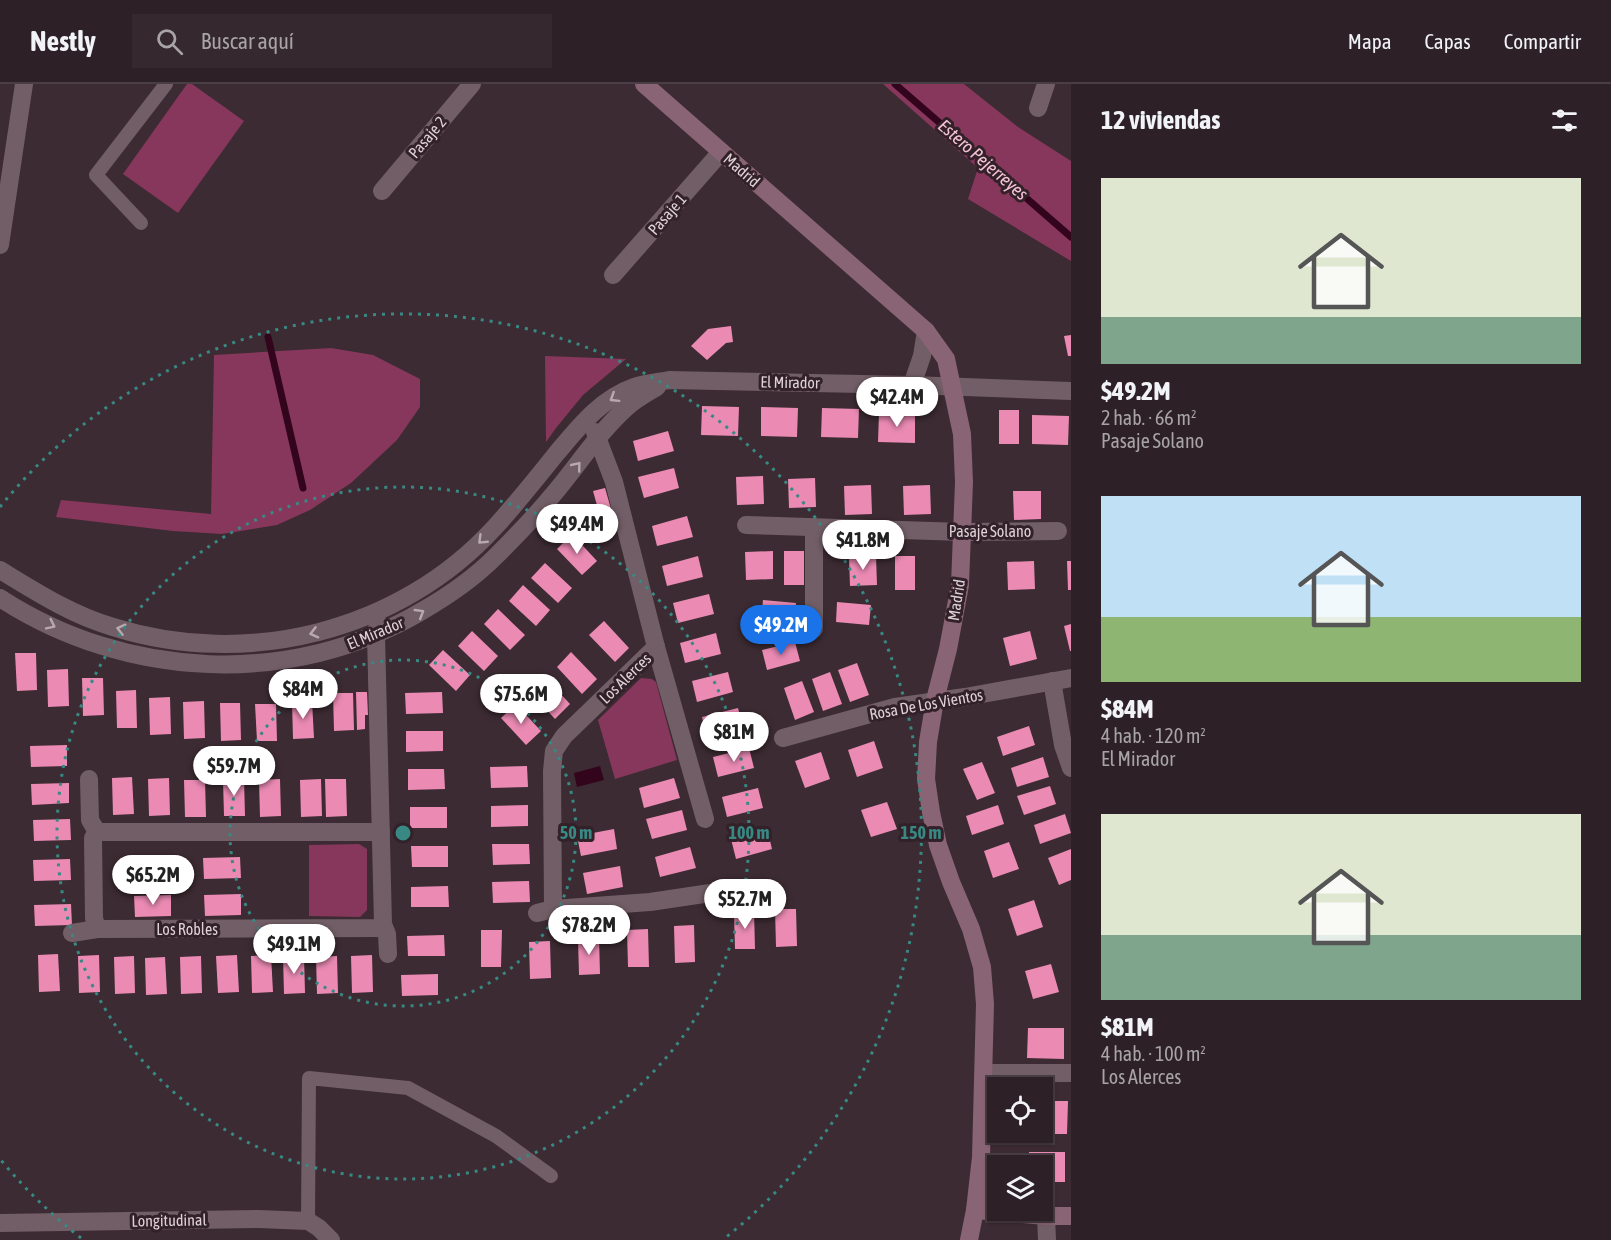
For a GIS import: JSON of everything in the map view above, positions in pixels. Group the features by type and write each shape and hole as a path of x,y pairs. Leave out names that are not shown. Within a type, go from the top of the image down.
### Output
{"street":[{"path":"0,245 24,84"},
{"name":"Pasaje 2","path":"382,191 472,84"},
{"name":"Madrid","path":"644,84 926,331 946,359 962,434 963,532 960,585 948,650 934,700 926,779 938,845 971,929 982,967 986,1004 981,1157 969,1240"},
{"path":"1038,108 1046,84"},
{"name":"Pasaje 1","path":"613,275 721,152"},
{"path":"912,385 922,356 926,331"},
{"name":"El Mirador","path":"0,598 84,640 114,650 177,663 242,665 274,662 343,647 408,620 467,581 494,558 550,498 628,406 669,380"},
{"name":"El Mirador","path":"0,570 37,593 80,615 111,627 145,636 212,645 280,641 347,624 380,611 441,575 469,553 494,528 588,417 616,396 634,387 669,380 1071,391"},
{"name":"Los Alerces","path":"588,417 614,482 656,647 705,819"},
{"name":"Pasaje Solano","path":"746,525 963,532 1058,531"},
{"path":"814,527 814,629"},
{"path":"380,611 376,635 383,924 387,934 388,954"},
{"name":"Los Alerces","path":"656,647 564,736 554,751 545,911 650,902 744,888"},
{"name":"Rosa De Los Vientos","path":"783,738 895,707 1071,678"},
{"path":"1052,681 1063,745 1071,768"},
{"path":"89,779 90,820 97,832"},
{"path":"97,832 381,832"},
{"path":"97,832 93,838 94,918 97,929"},
{"name":"Los Robles","path":"72,933 97,929 378,928 383,924"},
{"path":"984,1073 1071,1074"},
{"path":"975,1210 987,1211"},
{"path":"1053,1216 1071,1216"},
{"name":"Longitudinal","path":"0,1223 259,1219 308,1221"},
{"path":"308,1221 331,1240"},
{"path":"1046,1221 1047,1240"}],"lane":[{"path":"141,223 96,175 166,84"},
{"path":"308,1221 309,1078 408,1088 496,1136 551,1176"}],"shaded area":[{"path":"187,84 192,84 244,121 178,213 123,174"},
{"path":"883,84 964,84 1018,127 1071,161 1071,261 968,199 978,168"},
{"path":"331,348 373,355 420,379 420,407 397,440 351,483 310,510 277,525 222,534 173,531 56,517 61,500 211,514 214,355"},
{"path":"545,356 626,359 583,395 546,442"},
{"path":"641,678 652,679 656,682 677,760 615,779 598,720"},
{"path":"600,766 604,780 577,787 574,773"},
{"path":"359,844 367,849 367,910 360,917 309,916 309,845"}],"building":[{"path":"731,326 733,342 726,343 707,360 691,346 708,329"},
{"path":"1071,335 1071,356 1068,356 1064,336"},
{"path":"702,406 739,407 738,436 701,435"},
{"path":"761,407 798,408 797,437 761,436"},
{"path":"822,408 859,409 858,438 821,437"},
{"path":"999,410 1019,410 1019,444 999,444"},
{"path":"879,413 915,414 915,443 878,442"},
{"path":"1032,415 1069,416 1068,445 1032,444"},
{"path":"668,431 674,451 638,461 633,441"},
{"path":"674,468 679,488 644,498 638,477"},
{"path":"763,476 764,504 737,505 736,477"},
{"path":"815,478 816,507 789,508 788,479"},
{"path":"871,485 872,514 845,515 844,486"},
{"path":"930,485 931,514 904,515 903,486"},
{"path":"605,488 611,509 607,510 611,525 603,527 593,491"},
{"path":"1013,491 1041,491 1041,519 1014,520"},
{"path":"687,516 693,537 657,546 652,526"},
{"path":"572,534 597,561 582,575 557,549"},
{"path":"773,551 773,579 746,580 745,552"},
{"path":"784,551 804,551 804,585 784,585"},
{"path":"698,556 703,577 667,586 662,566"},
{"path":"876,556 877,585 850,586 849,557"},
{"path":"895,556 915,556 915,590 895,590"},
{"path":"1034,561 1035,589 1008,590 1007,562"},
{"path":"1067,561 1071,561 1071,590 1068,590"},
{"path":"545,563 572,588 558,603 531,578"},
{"path":"523,585 550,610 536,626 509,601"},
{"path":"709,594 714,614 678,623 673,603"},
{"path":"763,600 796,603 794,623 761,620"},
{"path":"837,602 871,605 869,625 836,622"},
{"path":"498,609 525,635 510,650 484,624"},
{"path":"604,621 629,648 615,662 589,635"},
{"path":"1071,624 1071,651 1070,651 1064,626"},
{"path":"472,631 498,656 484,671 458,646"},
{"path":"1030,631 1037,659 1010,666 1003,638"},
{"path":"716,633 721,654 685,663 680,643"},
{"path":"795,642 800,661 767,670 762,650"},
{"path":"443,650 470,675 456,691 429,665"},
{"path":"571,652 597,679 582,694 557,667"},
{"path":"15,653 36,653 37,690 17,691"},
{"path":"857,663 869,695 850,702 838,670"},
{"path":"68,669 69,706 48,707 47,670"},
{"path":"728,672 733,692 697,702 692,681"},
{"path":"830,672 842,704 823,711 812,679"},
{"path":"545,677 570,704 555,719 530,692"},
{"path":"82,678 103,678 104,715 83,716"},
{"path":"802,681 814,712 795,720 784,688"},
{"path":"136,690 137,728 117,728 116,691"},
{"path":"356,692 367,692 368,715 365,715 365,729 357,730"},
{"path":"442,692 443,713 406,714 405,693"},
{"path":"333,693 353,693 354,730 334,731"},
{"path":"170,697 171,734 150,735 149,698"},
{"path":"204,701 205,738 184,739 183,702"},
{"path":"312,701 314,738 293,739 292,702"},
{"path":"220,703 240,703 241,740 221,741"},
{"path":"255,704 276,704 277,741 257,741"},
{"path":"516,704 541,731 526,745 501,718"},
{"path":"738,708 743,728 707,738 702,717"},
{"path":"1029,726 1035,745 1003,756 997,737"},
{"path":"406,731 443,731 443,751 406,752"},
{"path":"874,741 883,768 857,777 848,750"},
{"path":"67,745 67,766 31,767 30,746"},
{"path":"749,748 754,768 718,777 713,757"},
{"path":"821,752 830,779 805,788 795,761"},
{"path":"1043,757 1049,777 1017,787 1011,768"},
{"path":"982,762 995,793 977,800 963,769"},
{"path":"527,766 528,787 491,788 490,767"},
{"path":"408,769 444,769 445,789 408,790"},
{"path":"132,777 134,814 113,815 112,778"},
{"path":"169,778 170,815 149,816 148,779"},
{"path":"674,778 680,798 644,808 639,788"},
{"path":"223,779 244,779 245,816 224,816"},
{"path":"280,779 281,816 260,817 259,780"},
{"path":"321,779 322,816 301,817 300,780"},
{"path":"325,779 346,779 347,816 326,817"},
{"path":"184,780 205,780 206,817 185,817"},
{"path":"69,783 69,803 32,805 31,784"},
{"path":"1050,786 1056,804 1024,815 1017,796"},
{"path":"758,788 763,808 727,817 722,797"},
{"path":"887,802 897,829 871,837 861,810"},
{"path":"528,805 528,826 491,827 491,806"},
{"path":"998,805 1004,824 972,835 966,816"},
{"path":"410,807 447,807 447,828 410,828"},
{"path":"682,810 687,830 652,839 646,819"},
{"path":"1065,814 1071,833 1040,844 1034,825"},
{"path":"70,819 71,840 34,841 33,820"},
{"path":"614,829 617,849 581,856 577,836"},
{"path":"767,829 772,849 736,859 731,839"},
{"path":"1009,842 1019,869 993,878 984,851"},
{"path":"492,844 529,844 530,864 493,865"},
{"path":"411,846 448,846 448,867 412,867"},
{"path":"690,847 696,868 660,877 655,857"},
{"path":"1071,849 1071,880 1059,885 1048,858"},
{"path":"168,855 168,876 131,877 130,856"},
{"path":"240,857 241,878 204,879 203,858"},
{"path":"70,859 71,880 34,881 33,860"},
{"path":"620,866 623,887 587,894 583,873"},
{"path":"529,881 530,902 493,903 492,882"},
{"path":"448,886 449,907 411,907 411,887"},
{"path":"241,894 241,915 205,916 204,895"},
{"path":"171,895 171,916 135,917 134,896"},
{"path":"1034,900 1043,927 1017,936 1008,909"},
{"path":"71,904 72,925 35,926 34,905"},
{"path":"775,909 796,909 797,946 776,947"},
{"path":"754,911 755,949 735,949 734,912"},
{"path":"694,925 695,962 675,963 674,926"},
{"path":"648,929 649,967 628,967 627,930"},
{"path":"481,930 502,930 501,967 481,967"},
{"path":"444,935 445,956 408,956 407,936"},
{"path":"599,937 600,974 579,975 578,938"},
{"path":"550,941 551,978 530,979 529,942"},
{"path":"58,954 60,991 39,992 38,955"},
{"path":"99,955 100,992 79,993 78,956"},
{"path":"237,955 239,992 218,993 216,956"},
{"path":"271,955 273,992 252,993 251,956"},
{"path":"372,955 373,992 352,993 351,956"},
{"path":"134,956 135,993 115,994 114,957"},
{"path":"201,956 202,993 181,994 180,957"},
{"path":"283,956 304,956 305,993 284,994"},
{"path":"337,956 338,993 317,994 316,957"},
{"path":"165,957 167,994 146,995 145,958"},
{"path":"1051,964 1059,992 1033,999 1025,971"},
{"path":"438,974 438,995 402,996 401,975"},
{"path":"1028,1028 1064,1028 1064,1059 1027,1058"},
{"path":"1053,1101 1068,1101 1067,1134 1053,1134"},
{"path":"1029,1152 1065,1152 1065,1182 1053,1182 1053,1155 1029,1155"}],"waterway":[{"name":"Estero Pejerreyes","path":"895,84 1071,237"},
{"path":"268,337 303,488"}]}
